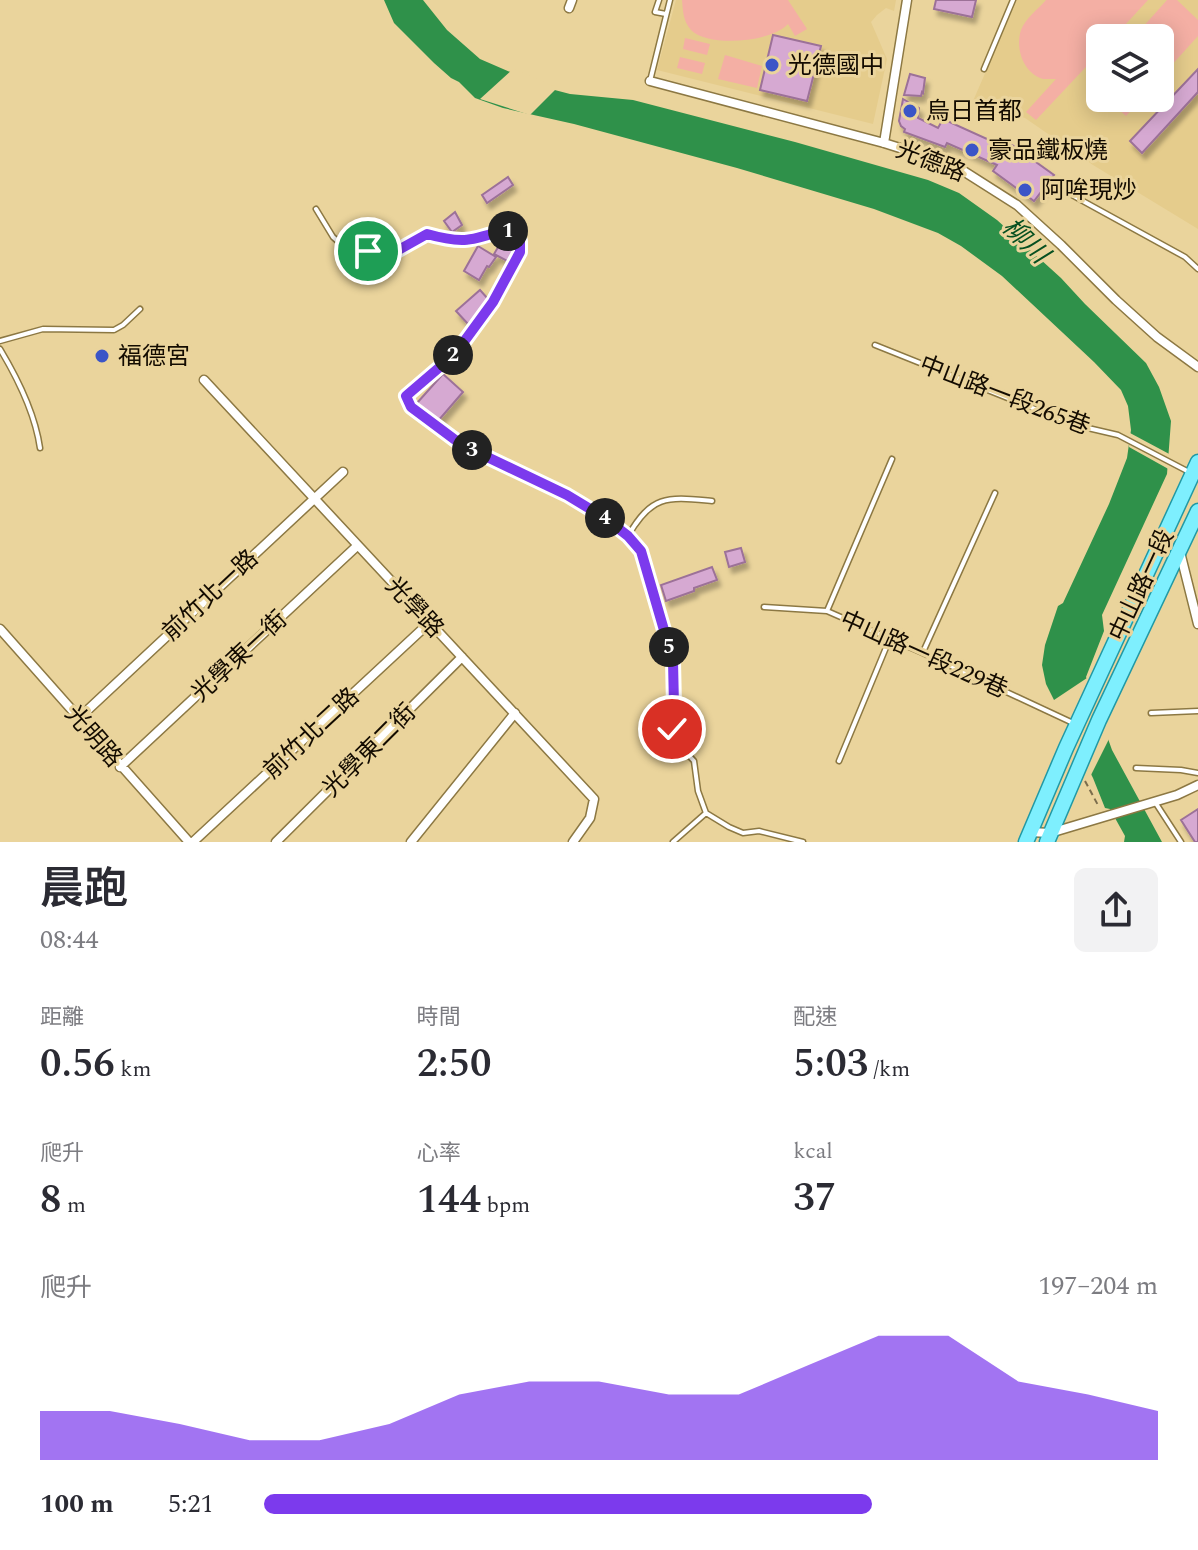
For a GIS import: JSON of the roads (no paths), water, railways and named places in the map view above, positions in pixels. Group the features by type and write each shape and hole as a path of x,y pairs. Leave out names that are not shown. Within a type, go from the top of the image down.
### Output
{"main road":[{"name":"中山路一段","path":"1028,837 1190,467"},
{"name":"中山路一段","path":"1048,838 1099,720 1194,529 1198,511"}],"street":[{"path":"884,143 907,0"},
{"name":"光德路","path":"650,81 884,143 954,165 1017,205 1157,337 1198,367"},
{"name":"光學路","path":"204,380 594,799 590,818 573,842"},
{"name":"前竹北一路","path":"78,719 343,472"},
{"name":"光學東一街","path":"120,767 357,546"},
{"path":"1180,552 1198,624"},
{"name":"前竹北二路","path":"191,842 429,623"},
{"name":"光明路","path":"0,629 120,767 191,842"},
{"name":"光學東二街","path":"276,842 462,657"},
{"path":"411,842 515,713"},
{"path":"1028,837 1048,838 1108,815 1177,795 1198,785"}],"lane":[{"path":"659,0 655,12 666,14"},
{"path":"650,81 670,0"},
{"path":"984,69 1013,0"},
{"path":"1061,189 1185,257 1198,269"},
{"path":"316,209 333,237 341,244 368,251 393,253 427,234 449,240 475,240 506,229 520,241 520,252 493,302 455,354 406,396 411,407 462,445 567,495 628,536 641,551 673,661 672,729 678,744 694,761 698,791 706,813 743,833 759,831 803,842"},
{"path":"0,341 43,329 114,330 140,309"},
{"name":"中山路一段265巷","path":"875,345 1075,425 1118,435 1190,467"},
{"path":"0,349 13,371 37,429 40,448"},
{"path":"827,611 892,459"},
{"path":"923,653 995,493"},
{"path":"628,536 639,517 653,504 675,498 712,501"},
{"name":"中山路一段229巷","path":"764,607 827,611 1077,725"},
{"path":"839,761 890,638"},
{"path":"1151,713 1198,711"},
{"path":"1136,768 1198,773"},
{"path":"1155,802 1181,842"},
{"path":"673,842 706,813"}],"place":[{"name":"光德國中","path":"772,65"},
{"name":"烏日首都","path":"910,111"},
{"name":"豪品鐵板燒","path":"972,150"},
{"name":"阿哞現炒","path":"1025,190"},
{"name":"福德宮","path":"102,356"}],"water label":[{"name":"柳川","path":"1026,240"}]}
